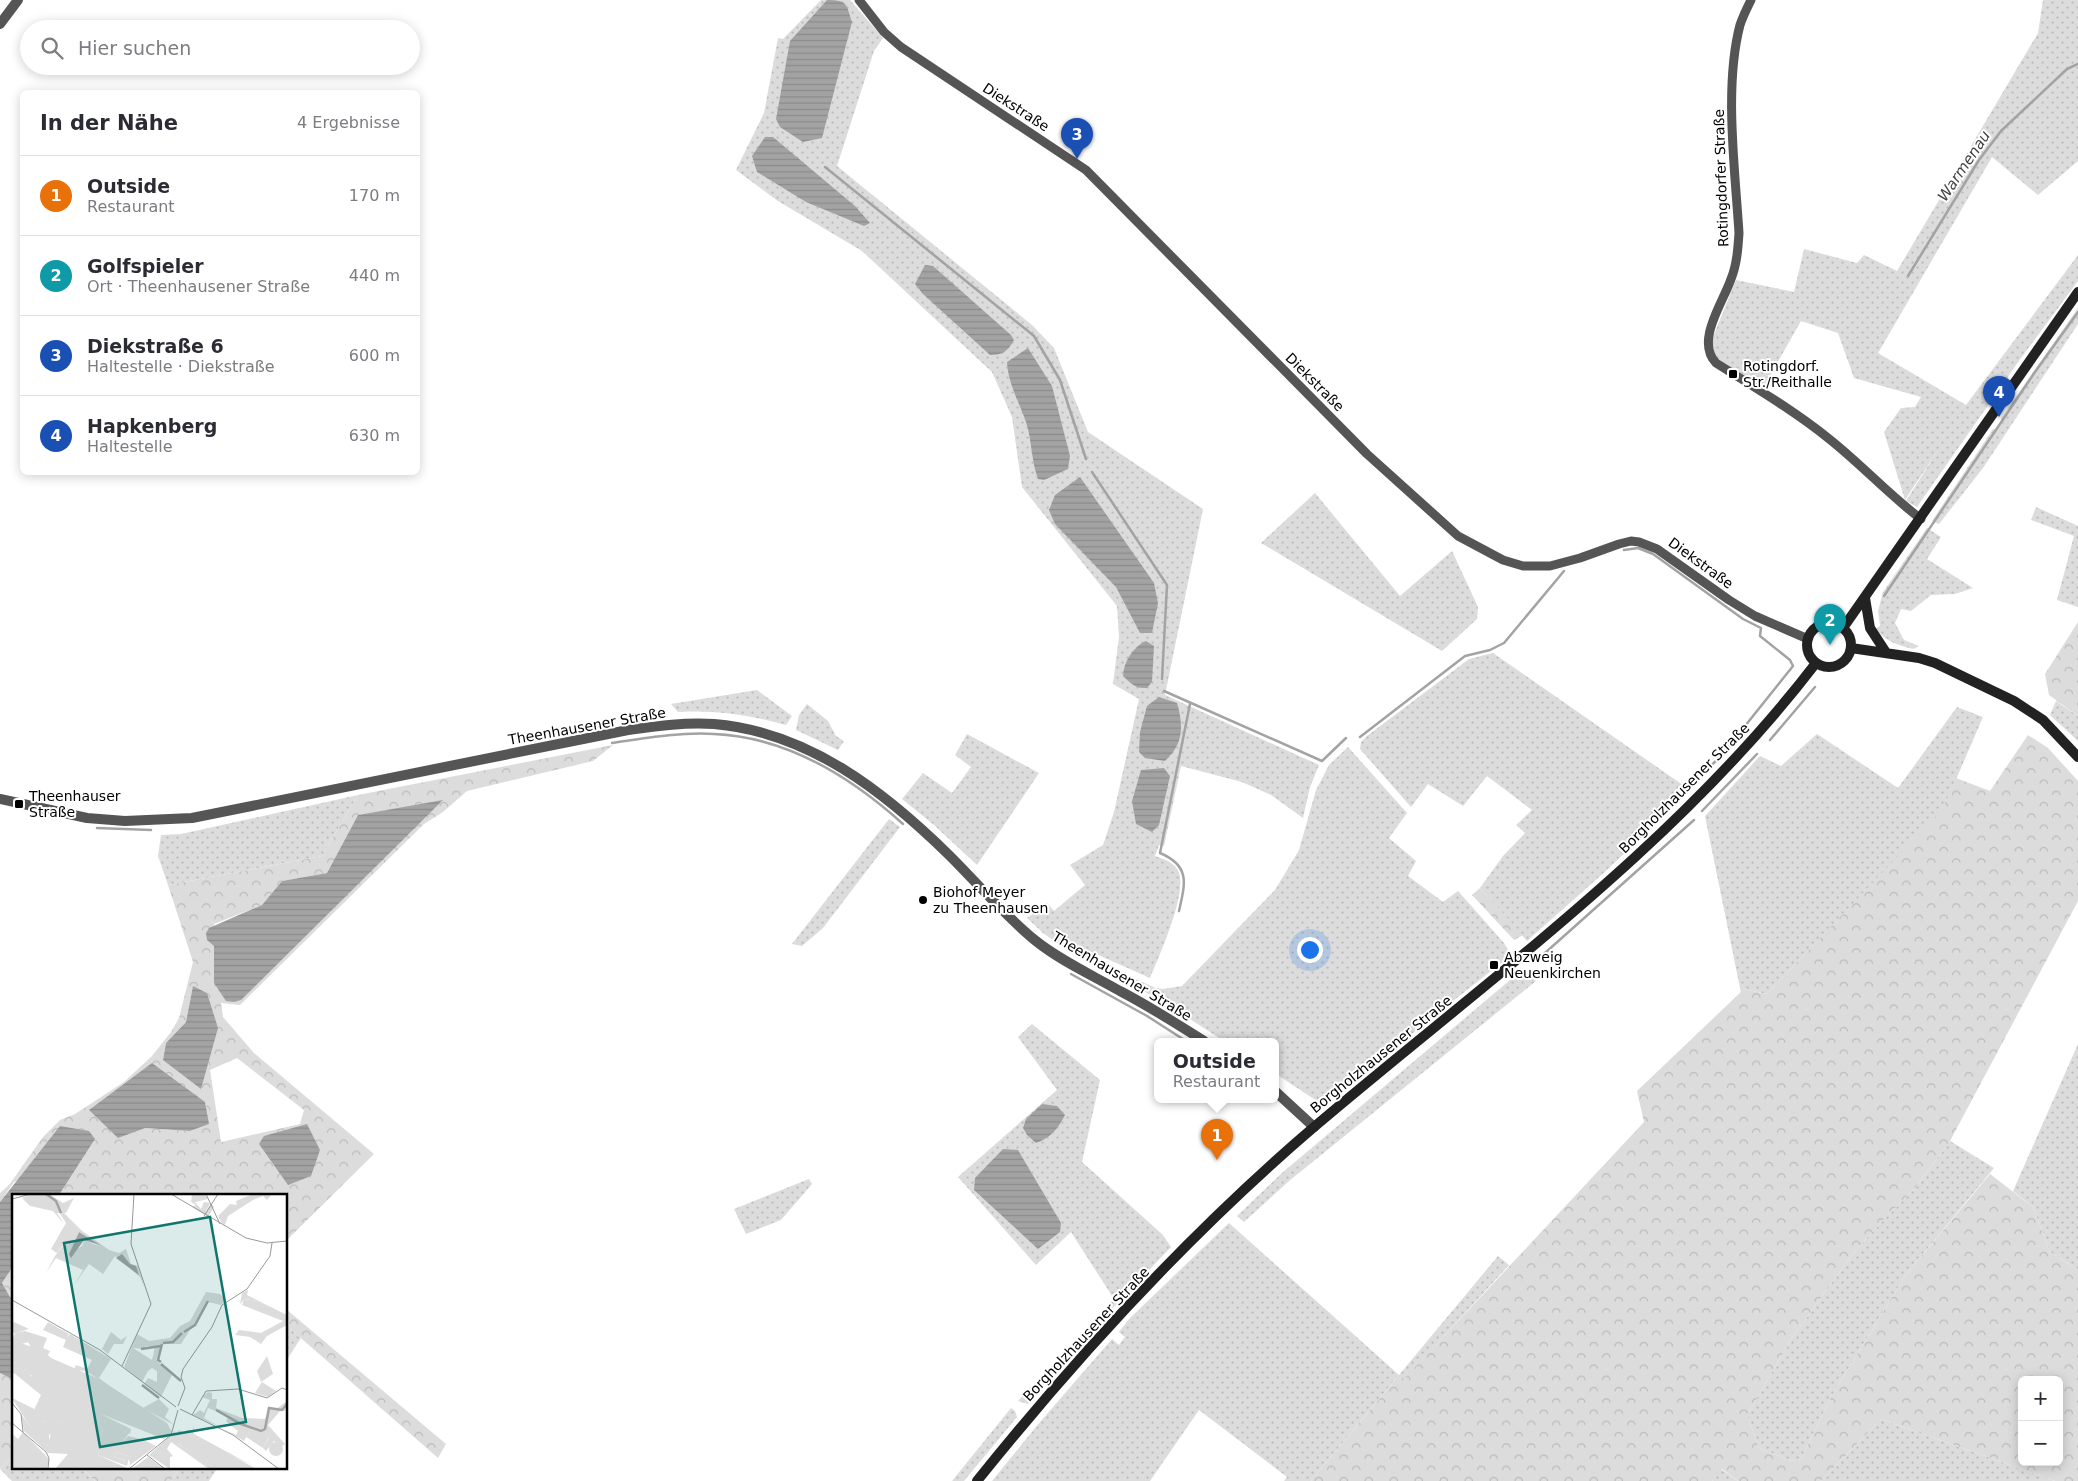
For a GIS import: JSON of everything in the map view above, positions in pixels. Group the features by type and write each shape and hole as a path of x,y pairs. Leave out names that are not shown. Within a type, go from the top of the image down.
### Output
{"main road":[{"path":"1843,628 2078,292"},
{"path":"1865,598 1870,628 1885,651"},
{"path":"1823,624 1837,624 1843,628 1848,633 1851,648 1847,658 1838,665 1827,667 1816,663 1808,652 1808,638 1811,632 1823,624"},
{"path":"1851,648 1885,651 1935,663 2014,701 2043,720 2078,757"},
{"name":"Borgholzhausener Straße","path":"977,1481 1030,1416 1120,1314 1224,1208 1314,1127 1521,958 1627,865 1696,799 1747,745 1816,663"}],"street":[{"path":"0,24 18,0"},
{"name":"Diekstraße","path":"859,0 884,32 901,47 1086,170 1367,454 1458,536 1503,560 1523,566 1550,566 1580,558 1618,544 1632,541 1639,542 1657,548 1728,600 1755,616 1808,638"},
{"name":"Rotingdorfer Straße","path":"1751,0 1741,23 1734,55 1732,87 1740,232 1732,278 1709,337 1709,353 1716,363 1826,436 1862,465 1901,504 1921,519"},
{"name":"Theenhausener Straße","path":"0,799 61,814 87,818 125,821 192,818 628,730 679,724 714,724 757,731 787,740 826,758 857,777 915,822 1036,941 1064,960 1152,1008 1199,1038"},
{"path":"1279,1095 1314,1127"}],"green space":[{"path":"821,0 850,0 883,38 874,51 837,166 1032,325 1054,348 1088,432 1203,509 1165,695 1319,765 1310,787 1303,818 1271,795 1242,782 1181,766 1164,846 1159,845 1155,856 1169,862 1179,873 1179,895 1171,925 1150,978 1087,950 1073,954 1043,933 1027,918 1047,903 1054,911 1085,885 1070,865 1103,845 1114,812 1139,699 1113,684 1119,637 1117,606 1022,487 1012,417 992,372 862,251 778,201 736,170 764,113 778,38 783,39"},
{"path":"2043,0 2078,0 2078,161 2038,195 1992,157 1878,353 1966,405 2078,255 2078,281 2021,358 1917,507 1906,501 1938,450 1905,500 1884,432 1901,408 1915,407 1921,397 1854,378 1838,333 1801,321 1763,388 1715,357 1712,344 1713,337 1736,280 1794,292 1804,249 1857,263 1864,255 1897,271 2038,33"},
{"path":"2078,308 2078,324 1983,468 1939,524 1932,521 1993,429 1996,429 2001,422 2001,418"},
{"path":"1315,493 1400,596 1452,551 1478,607 1477,619 1442,651 1261,543"},
{"path":"2036,507 2078,526 2078,607 2057,600 2074,536 2031,520"},
{"path":"1927,528 1941,537 1927,559 1973,588 1955,594 1931,595 1911,611 1901,609 1895,623 1904,640 1919,646 1913,649 1893,642 1876,629 1880,626 1878,611 1883,592"},
{"path":"2078,622 2078,716 2049,695 2045,674"},
{"path":"1493,653 1690,790 1607,870 1527,941 1480,888 1503,856 1525,833 1516,825 1532,810 1487,776 1463,806 1428,784 1411,807 1360,749 1361,742 1367,736 1469,659"},
{"path":"757,690 792,716 786,725 733,714 678,712 671,704"},
{"path":"2056,701 2078,716 2078,741 2050,715"},
{"path":"807,704 828,721 836,736 844,741 838,750 796,730 799,715"},
{"path":"1957,707 1983,717 1948,798 1937,816 1767,994 1744,989 1741,993 1705,816 1760,756 1781,766 1817,734 1898,788"},
{"path":"967,734 1039,773 977,865 934,825 902,799 923,773 952,793 971,767 955,755"},
{"path":"2028,735 2048,748 2078,781 2078,901 1950,1141 1916,1187 1851,1256 1792,1338 1747,1415 1759,1448 1791,1461 1801,1459 1831,1397 1905,1276 1990,1174 2033,1207 2050,1252 2078,1270 2078,1481 2055,1481 1881,1419 1821,1481 1738,1481 1722,1469 1712,1481 1311,1481 1399,1375 1404,1379 1644,1122 1637,1091 1744,989 1767,994 1936,816 1948,798 1956,778 1990,791"},
{"path":"613,745 593,761 467,791 443,812 424,824 240,1005 221,1003 223,1017 254,1053 374,1154 288,1239 288,1194 60,1194 95,1139 14,1182 0,1202 0,1193 9,1185 43,1137 60,1120 75,1114 124,1082 152,1056 171,1032 179,1018 193,962 168,885 322,856 358,795","holes":["442,801 214,983 214,924 262,905 282,881 327,873 358,815","193,987 207,993 163,1060 166,1043 186,1022","237,1058 304,1110 300,1124 221,1142 210,1070","205,1102 208,1124 190,1131 145,1128"]},
{"path":"1348,747 1407,813 1389,838 1416,861 1408,876 1443,902 1458,891 1504,943 1511,955 1326,1102 1314,1099 1279,1076 1279,1038 1219,1038 1165,1003 1092,963 1093,961 1156,988 1163,989 1182,986 1275,890 1299,850 1316,790 1329,765"},
{"path":"358,795 322,856 168,885 158,856 161,835 181,834"},
{"path":"889,819 900,827 823,928 802,946 792,944"},
{"path":"1480,888 1523,935 1514,940 1472,895"},
{"path":"1523,969 1536,981 1289,1181 1244,1222 1237,1216 1282,1173"},
{"path":"1032,1024 1100,1080 1082,1162 1163,1235 1171,1247 1106,1315 1102,1312 1114,1299 1071,1232 1036,1265 958,1177 1057,1090 1018,1037"},
{"path":"2078,1044 2078,1270 2050,1252 2033,1207 2013,1191"},
{"path":"1950,1141 1994,1168 1905,1276 1831,1397 1801,1459 1791,1461 1759,1448 1747,1415 1792,1338 1851,1256 1916,1187"},
{"path":"809,1179 812,1184 781,1220 746,1234 734,1209"},
{"path":"1229,1223 1399,1375 1498,1256 1509,1265 1404,1380 1398,1376 1311,1481 1284,1481 1287,1477 1199,1410 1150,1481 992,1481 1112,1339 1119,1345 1125,1337 1119,1332 1129,1319"},
{"path":"12,1268 12,1298 2,1283"},
{"path":"288,1311 446,1444 438,1458 288,1327"},
{"path":"1095,1320 1098,1324 1028,1404 1018,1401"},
{"path":"288,1327 301,1338 288,1358"},
{"path":"0,1373 12,1379 12,1458 0,1469"},
{"path":"1011,1408 1015,1411 1017,1417 964,1481 952,1481"},
{"path":"1881,1419 2055,1481 1821,1481"},
{"path":"12,1458 12,1468 82,1468 95,1481 12,1481 0,1469"},
{"path":"82,1468 179,1468 171,1481 95,1481"},
{"path":"179,1468 217,1468 209,1481 171,1481"},
{"path":"1721,1469 1738,1481 1712,1481"}],"shaded area":[{"path":"827,0 843,2 849,11 852,22 822,138 803,142 780,127 776,119 790,41"},
{"path":"765,137 773,137 855,206 870,223 864,226 806,202 757,172 752,156"},
{"path":"925,265 933,266 1011,335 1014,340 1007,350 990,355 923,294 915,284"},
{"path":"1028,348 1052,386 1070,456 1068,469 1044,480 1038,479 1028,429 1012,385 1007,362"},
{"path":"1080,477 1154,583 1158,603 1152,633 1140,633 1116,587 1055,524 1049,510 1055,495"},
{"path":"1146,641 1154,646 1152,682 1147,688 1139,688 1123,676 1125,665 1130,655"},
{"path":"1159,697 1177,703 1181,720 1179,742 1165,761 1145,758 1139,752 1140,732 1147,706"},
{"path":"1164,768 1170,776 1159,825 1152,832 1136,824 1132,801 1141,770"},
{"path":"443,800 241,1000 234,1002 226,1001 214,983 214,946 207,940 206,933 209,928 262,905 282,881 327,873 358,815"},
{"path":"193,986 207,993 218,1028 201,1089 163,1060 166,1043 186,1022"},
{"path":"152,1063 205,1102 209,1124 190,1131 145,1128 118,1138 89,1110"},
{"path":"1042,1104 1057,1106 1065,1115 1053,1132 1036,1143 1027,1135 1023,1128 1026,1119"},
{"path":"307,1124 320,1150 311,1176 288,1185 259,1144 264,1136"},
{"path":"60,1126 89,1131 95,1139 60,1194 12,1194 12,1268 2,1283 12,1298 12,1379 0,1373 0,1202"},
{"path":"1003,1149 1018,1150 1061,1223 1060,1232 1038,1249 974,1190 975,1178"}],"waterway":[{"name":"Warmenau","path":"1908,276 1979,160 2001,131 2067,69 2078,64"},
{"path":"825,167 1034,336 1060,380 1086,459"},
{"path":"1884,596 2035,372 2078,312"},
{"path":"1092,472 1167,585 1162,679"},
{"path":"1624,550 1638,548 1653,554 1743,619 1761,628 1760,636 1790,660 1793,666 1721,756 1689,787"},
{"path":"1360,737 1465,656 1490,650 1504,643 1564,571"},
{"path":"1770,740 1815,687"},
{"path":"1164,691 1322,761 1346,738"},
{"path":"1179,911 1184,884 1181,870 1170,858 1160,853 1190,704"},
{"path":"612,743 688,734 741,737 767,743 792,751 840,776 903,824"},
{"path":"1702,811 1757,754"},
{"path":"1536,961 1694,820"},
{"path":"97,828 151,830"},
{"path":"1071,974 1147,1016 1181,1038"}],"place":[{"name":"Diekstraße 6","path":"1077,159"},
{"name":"Rotingdorf. Str./Reithalle","path":"1733,374"},
{"name":"Hapkenberg","path":"1999,417"},
{"name":"Golfspieler","path":"1830,645"},
{"name":"Theenhauser Straße","path":"19,804"},
{"name":"Biohof Meyer zu Theenhausen","path":"923,900"},
{"name":"Abzweig Neuenkirchen","path":"1494,965"},
{"name":"Outside","path":"1217,1160"}]}
